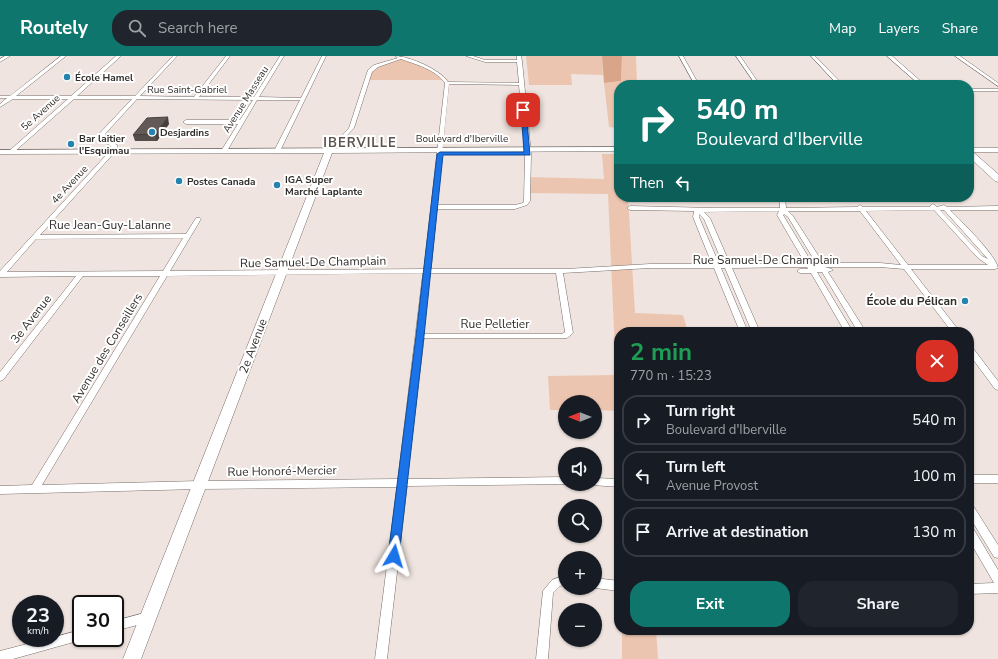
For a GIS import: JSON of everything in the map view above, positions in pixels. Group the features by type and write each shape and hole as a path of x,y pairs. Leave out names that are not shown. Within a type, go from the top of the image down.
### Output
{"street":[{"path":"0,61 8,56"},
{"path":"0,106 64,56"},
{"name":"5e Avenue","path":"4,153 73,97 119,56"},
{"path":"112,152 114,145 103,139 102,134 175,56"},
{"path":"196,98 228,56"},
{"name":"Avenue Masseau","path":"224,152 282,56"},
{"path":"277,151 324,56"},
{"path":"434,207 515,207 525,204 527,201 527,152 519,59 485,61 468,56"},
{"path":"681,56 694,80"},
{"path":"738,56 755,80"},
{"path":"813,56 836,80"},
{"path":"889,56 917,80"},
{"path":"957,56 998,85"},
{"path":"381,659 420,336 447,83 445,78 438,73 399,57"},
{"name":"2e Avenue","path":"132,659 327,157 351,128 370,71 376,66 399,57"},
{"path":"447,83 521,84"},
{"path":"974,90 998,90"},
{"name":"Rue Saint-Gabriel","path":"0,97 303,99"},
{"path":"186,122 242,122"},
{"name":"Boulevard d'Iberville","path":"527,152 614,149"},
{"path":"974,151 998,150"},
{"name":"Boulevard d'Iberville","path":"4,153 277,151 327,157 440,151"},
{"name":"Boulevard d'Iberville","path":"327,157 339,154 357,153 440,151 614,153"},
{"name":"4e Avenue","path":"1,275 112,152"},
{"path":"327,157 357,153"},
{"path":"974,153 998,170"},
{"path":"974,154 998,179"},
{"path":"988,170 998,170"},
{"path":"782,202 783,208 780,215 846,327"},
{"path":"944,207 998,205"},
{"path":"860,207 952,327"},
{"path":"934,207 980,257 996,268"},
{"path":"944,207 990,257 996,268"},
{"path":"630,208 998,208"},
{"path":"783,208 790,216 859,327"},
{"path":"697,209 696,217 742,327"},
{"path":"697,209 706,218 754,327"},
{"name":"Avenue des Conseillers","path":"35,489 198,219"},
{"name":"Rue Jean-Guy-Lalanne","path":"34,237 187,236"},
{"name":"Rue Samuel-De Champlain","path":"1,275 559,271 625,268 653,271 718,268 821,267 884,270 906,267 996,268"},
{"name":"Rue Pelletier","path":"420,336 564,336 570,333 559,271"},
{"name":"3e Avenue","path":"0,378 81,274"},
{"path":"736,312 747,312"},
{"path":"974,356 998,387"},
{"path":"974,479 998,479"},
{"name":"Rue Honoré-Mercier","path":"0,490 199,485 558,481"},
{"path":"602,482 614,483"},
{"path":"974,515 998,554"},
{"path":"974,539 998,580"},
{"path":"542,659 548,591 558,582"},
{"path":"602,584 614,585"},
{"path":"974,589 998,588"},
{"path":"124,624 148,617"},
{"path":"0,657 72,637"}],"shaded area":[{"path":"526,56 602,56 603,75 571,74 572,85 529,85"},
{"path":"602,56 622,56 621,80 614,80 614,82 604,83"},
{"path":"622,56 636,56 637,80 621,80"},
{"path":"401,58 440,74 448,80 368,80 373,68"},
{"path":"614,82 614,128 609,127 604,83"},
{"path":"602,154 614,154 614,202 628,202 635,313 683,315 687,327 614,327 614,330 608,194 530,193 527,177 604,179"},
{"path":"614,375 614,411 602,410 602,395 558,395 558,410 550,410 548,376"},
{"path":"622,635 656,635 658,659 622,659"}],"building":[{"path":"168,117 155,134 133,135 147,118"}],"place":[{"name":"École Hamel","path":"67,77"},
{"name":"Desjardins","path":"152,132"},
{"name":"Bar laitier l'Esquimau","path":"71,144"},
{"name":"Postes Canada","path":"179,181"},
{"name":"IGA Super Marché Laplante","path":"277,185"},
{"name":"École du Pélican","path":"965,301"}],"district":[{"name":"IBERVILLE","path":"360,142"}],"route":[{"path":"394,556 440,154 528,154 523,110"}]}
